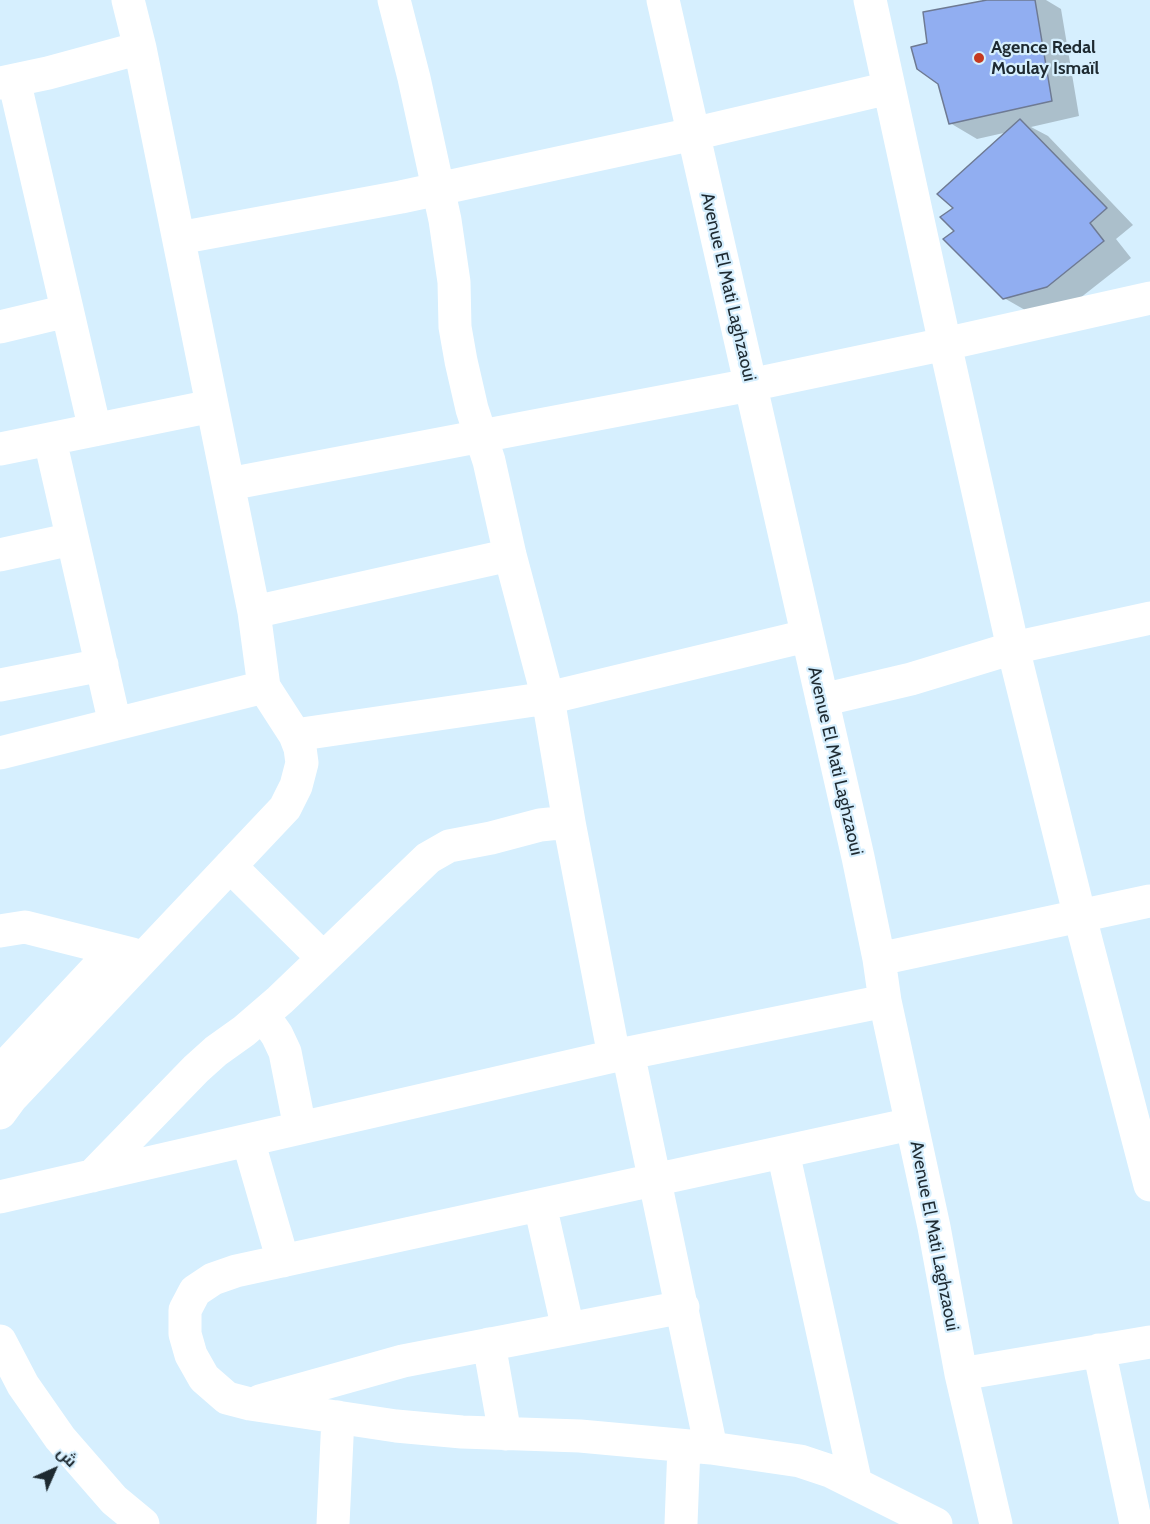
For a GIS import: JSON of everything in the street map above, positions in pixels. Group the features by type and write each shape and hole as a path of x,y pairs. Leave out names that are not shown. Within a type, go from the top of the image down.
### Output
{"street":[{"path":"0,1072 129,954 230,866 285,808 296,786 302,764 300,748 295,735 264,687 254,612 229,484 140,48 128,0"},
{"path":"394,0 414,78 445,220 454,282 455,327 461,361 472,409 489,461 510,555 548,698 569,822 621,1055 656,1180 683,1307 698,1447 681,1524"},
{"name":"Avenue El Mati Laghzaoui","path":"663,0 858,857 879,959 885,1001 934,1227 961,1374 996,1524"},
{"path":"870,0 1013,648 1150,1185"},
{"path":"95,430 67,311 7,81 48,73 140,48"},
{"path":"179,238 378,202 693,134 889,88"},
{"path":"229,484 750,385 945,344 1149,296"},
{"path":"0,327 67,311"},
{"path":"0,449 212,406"},
{"path":"50,440 115,724"},
{"path":"0,555 72,539"},
{"path":"254,612 510,555"},
{"path":"822,700 911,678 1013,648 1150,618"},
{"path":"295,735 548,698 806,636"},
{"path":"0,685 102,665"},
{"path":"0,753 264,687"},
{"path":"92,1176 196,1069 263,1015 428,858 449,846 540,825 569,822"},
{"path":"230,866 323,958"},
{"path":"879,959 1150,901"},
{"path":"0,931 25,927 129,954"},
{"path":"0,1113 129,954"},
{"path":"0,1197 621,1055 885,1001"},
{"path":"263,1015 277,1035 285,1052 300,1128"},
{"path":"912,1124 237,1271 213,1279 195,1291 186,1310 185,1334 191,1355 204,1378 227,1398 250,1404 396,1426 462,1432 580,1436 698,1447 800,1461 830,1471 936,1524"},
{"path":"248,1140 283,1261"},
{"path":"783,1152 856,1484"},
{"path":"540,1205 568,1329"},
{"path":"250,1404 403,1361 683,1307"},
{"path":"0,1341 23,1384 60,1438 114,1500 143,1524"},
{"path":"961,1374 1150,1342"},
{"path":"489,1344 504,1434"},
{"path":"1099,1350 1136,1524"},
{"path":"333,1524 338,1417"}],"building":[{"name":"Agence Redal Moulay Ismaïl","path":"987,0 1035,0 1052,101 949,124 938,84 917,69 911,47 927,43 923,12"},
{"path":"1020,119 1107,208 1090,223 1104,241 1047,287 1003,299 943,239 954,231 940,217 953,208 937,194"}],"place":[{"name":"Agence Redal Moulay Ismaïl","path":"979,58"}]}
